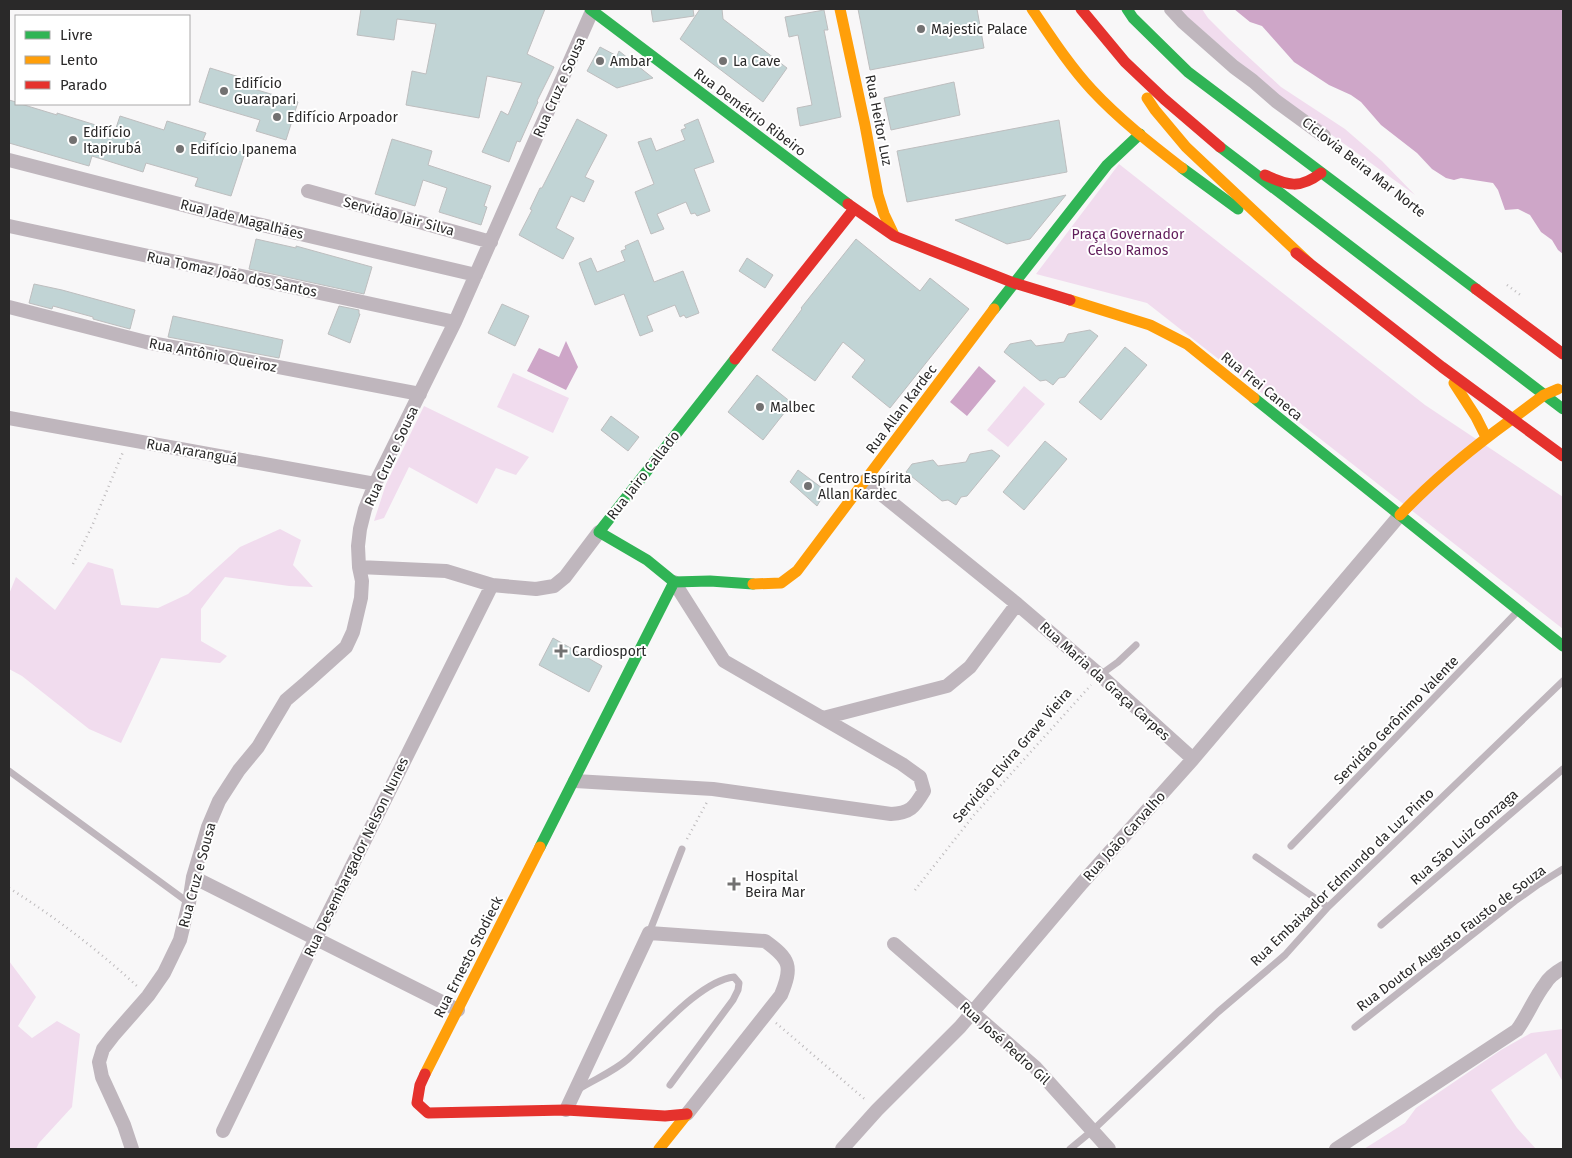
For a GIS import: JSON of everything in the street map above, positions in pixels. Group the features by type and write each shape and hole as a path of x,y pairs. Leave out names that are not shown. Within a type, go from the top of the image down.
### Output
{"main road":[{"name":"Rua Heitor Luz","path":"840,9 878,195 894,236"},
{"path":"1032,9 1056,45 1094,92 1140,134 1442,367 1563,456"},
{"path":"1068,9 1097,28"},
{"path":"1081,9 1125,62 1232,158 1563,409"},
{"path":"1127,9 1133,18 1188,72 1563,354"},
{"name":"Rua Demétrio Ribeiro","path":"591,10 854,209 894,236"},
{"path":"1125,62 1155,110 1186,147 1309,263"},
{"path":"1014,283 1107,165 1140,134"},
{"path":"1232,158 1279,183 1300,186 1311,182 1321,173"},
{"name":"Rua Jairo Callado","path":"599,532 854,209"},
{"name":"Rua Frei Caneca","path":"894,236 1014,283 1150,326 1187,344 1563,646"},
{"name":"Rua Allan Kardec","path":"674,582 710,581 761,585 781,582 797,571 1014,283"},
{"path":"1442,367 1463,395 1486,437"},
{"path":"1400,515 1416,498 1486,437 1544,395 1563,387"},
{"path":"599,532 647,560 674,582"},
{"name":"Rua Ernesto Stodieck","path":"674,582 420,1085 418,1102 428,1113 566,1110 665,1116 687,1114"},
{"path":"659,1149 687,1114"}],"street":[{"path":"1171,9 1234,67 1324,136"},
{"name":"Rua Cruz e Sousa","path":"132,1149 124,1125 102,1077 99,1062 103,1049 148,996 164,973 180,940 193,877 208,827 218,802 239,770 258,747 286,700 346,647 353,632 361,598 362,581 358,546 365,509 375,484 455,322 591,10"},
{"name":"Rua Jade Magalhães","path":"9,160 245,221 476,274"},
{"name":"Servidão Jair Silva","path":"308,191 491,242"},
{"name":"Rua Tomaz João dos Santos","path":"9,226 455,322"},
{"name":"Rua Antônio Queiroz","path":"9,307 146,342 420,394"},
{"name":"Rua Araranguá","path":"9,418 375,484"},
{"name":"Rua Maria da Graça Carpes","path":"865,480 1017,604 1100,675 1193,759"},
{"name":"Rua João Carvalho","path":"842,1149 877,1110 972,1013 1082,883 1193,759 1400,515"},
{"name":"Rua Jairo Callado","path":"359,567 446,572 492,585 536,588 554,586 565,577 599,532"},
{"path":"575,781 713,789 890,814 904,814 917,804 924,791 920,777 902,764 724,661 674,582"},
{"name":"Rua Desembargador Nelson Nunes","path":"223,1131 316,938 492,585"},
{"path":"823,718 947,686 970,667 1017,604"},
{"path":"193,877 458,1010"},
{"path":"566,1110 649,932 765,941 778,950 785,960 789,973 782,994 687,1114"},
{"name":"Rua José Pedro Gil","path":"894,944 1035,1067 1108,1149"},
{"path":"1336,1149 1517,1030 1544,984 1563,968"}],"lane":[{"name":"Servidão Gerônimo Valente","path":"1291,846 1518,611"},
{"path":"1100,675 1118,662 1136,645"},
{"name":"Rua Embaixador Edmundo da Luz Pinto","path":"1070,1149 1093,1130 1218,1012 1285,955 1328,907 1563,681"},
{"name":"Rua São Luiz Gonzaga","path":"1381,925 1563,769"},
{"path":"9,771 189,903"},
{"path":"649,932 682,849"},
{"path":"1256,857 1328,907"},
{"name":"Rua Doutor Augusto Fausto de Souza","path":"1355,1027 1515,901 1563,869"},
{"path":"574,1092 608,1074 627,1060 679,1010 706,989 724,978 734,977 739,983 733,1000 670,1085"}],"path":[{"path":"1506,284 1528,301"},
{"path":"73,564 92,526 128,440"},
{"name":"Servidão Elvira Grave Vieira","path":"914,890 974,815 1100,675"},
{"path":"682,849 713,789"},
{"path":"9,888 44,910 90,944 148,996"},
{"path":"766,1015 877,1110"}],"green space":[{"path":"1178,9 1202,9 1208,18 1229,39 1281,87 1345,129 1382,161 1415,195 1278,96"},
{"name":"Praça Governador Celso Ramos","path":"1119,164 1425,405 1563,497 1563,629 1147,303 1036,274"},
{"path":"513,373 569,398 553,433 497,407"},
{"path":"1024,386 1045,404 1008,447 987,430"},
{"path":"424,406 529,457 516,475 496,468 477,504 409,467 384,518 374,521 386,484"},
{"path":"280,529 301,540 293,565 313,587 289,586 225,577 201,609 201,641 227,656 220,663 161,658 121,743 89,729 22,676 9,669 9,594 16,577 55,610 88,562 113,569 121,605 158,608 188,594 240,547"},
{"path":"9,961 36,997 18,1026 32,1038 57,1021 80,1034 72,1107 39,1143 36,1149 9,1149"},
{"path":"1563,1029 1563,1082 1546,1053 1491,1090 1517,1128 1536,1149 1364,1149 1405,1123 1416,1108 1501,1050 1531,1033"}],"shaded area":[{"path":"1234,9 1563,9 1563,254 1552,240 1541,232 1530,215 1518,209 1505,210 1498,190 1493,183 1461,178 1454,180 1446,178 1432,169 1417,153 1381,125 1361,102 1329,85 1294,62 1262,26 1250,22"},
{"path":"566,341 578,367 566,390 527,371 539,348 559,357"},
{"path":"979,366 996,381 967,416 950,402"}],"building":[{"path":"361,9 545,9 527,54 554,67 520,142 517,141 509,162 482,152 501,111 508,115 522,83 487,76 479,118 406,105 412,71 426,74 436,24 397,19 394,40 357,35"},
{"path":"651,9 693,9 694,16 653,22"},
{"path":"700,9 722,9 723,19 787,68 763,102 680,39"},
{"name":"Majestic Palace","path":"858,9 977,9 984,48 870,70"},
{"path":"824,10 828,30 824,30 841,117 800,126 797,108 812,105 798,35 789,37 785,17"},
{"path":"600,47 617,56 619,51 653,78 617,88 587,71"},
{"path":"210,68 249,80 247,87 298,102 286,140 256,131 260,120 199,102"},
{"path":"954,82 960,115 891,130 884,98"},
{"path":"9,100 15,102 15,105 24,105 57,115 57,113 115,131 120,116 164,130 167,121 206,133 203,140 245,153 231,196 195,186 198,178 146,163 143,172 92,156 89,166 9,143"},
{"path":"577,119 607,135 585,177 594,181 584,202 571,196 556,228 574,238 563,259 519,235 532,210 530,209 540,188 542,188"},
{"path":"698,119 714,162 694,169 710,211 697,216 695,213 691,214 686,202 657,214 664,229 651,234 635,192 654,184 638,142 651,138 656,151 685,140 681,130 686,128 684,125"},
{"path":"1059,120 1067,172 907,202 897,151"},
{"path":"392,139 432,151 428,165 491,186 484,206 487,207 481,225 439,212 447,188 423,180 415,206 375,194"},
{"path":"1066,195 1030,239 1007,244 955,220"},
{"path":"256,239 296,248 296,246 372,267 364,294 249,269"},
{"path":"856,239 920,291 930,278 969,309 890,408 852,377 865,360 843,342 815,381 772,350 801,308"},
{"path":"638,240 654,282 683,271 699,313 686,318 684,315 680,317 675,305 647,316 653,331 640,336 624,294 595,305 579,263 591,258 597,272 625,261 621,251 626,249 625,246"},
{"path":"747,258 773,275 765,288 739,271"},
{"path":"34,284 135,310 130,329 53,306 52,309 29,303"},
{"path":"502,304 529,316 515,346 488,333"},
{"path":"339,306 359,310 360,314 350,343 328,334"},
{"path":"173,316 283,340 279,358 168,337"},
{"path":"1090,330 1098,336 1065,377 1059,378 1053,385 1046,380 1040,381 1004,352 1010,344 1031,340 1036,346 1064,342 1068,334"},
{"path":"1125,347 1147,365 1101,420 1079,402"},
{"name":"Malbec","path":"757,375 792,403 763,440 728,412"},
{"path":"611,416 639,437 628,451 601,430"},
{"path":"1045,441 1067,459 1024,510 1003,492"},
{"path":"992,450 1000,456 967,496 961,497 956,505 948,500 942,501 906,472 912,464 933,460 938,466 966,462 970,454"},
{"name":"Centro Espírita Allan Kardec","path":"798,470 826,491 817,506 790,482"},
{"name":"Cardiosport","path":"553,638 602,666 589,692 539,665"}],"traffic: fast":[{"path":"590,9 848,204"},
{"path":"1127,9 1133,18 1188,72 1476,289"},
{"path":"994,309 1107,165 1140,134"},
{"path":"1220,147 1563,409"},
{"path":"1182,168 1238,209"},
{"path":"735,359 599,532 647,560 674,582 710,581 753,584"},
{"path":"1254,398 1563,646"},
{"path":"540,847 674,582"}],"traffic: slow":[{"path":"840,9 878,195 894,235"},
{"path":"1032,9 1068,61 1102,101 1182,168"},
{"path":"1147,98 1186,147 1309,263"},
{"path":"1070,300 1150,325 1187,344 1254,398"},
{"path":"753,584 781,583 797,571 994,309"},
{"path":"1454,383 1476,417 1486,437"},
{"path":"1512,419 1544,395 1558,389"},
{"path":"1400,515 1454,464 1512,419"},
{"path":"425,1074 540,847"},
{"path":"659,1149 687,1114"}],"traffic: jam":[{"path":"1081,9 1125,62 1164,99 1220,147"},
{"path":"1265,175 1280,182 1300,184 1321,173"},
{"path":"848,204 894,236 1014,283 1070,300"},
{"path":"735,359 854,209"},
{"path":"1296,253 1442,367 1563,456"},
{"path":"1476,289 1563,354"},
{"path":"425,1074 420,1085 417,1103 428,1113 566,1110 665,1116 687,1114"}],"place":[{"name":"Majestic Palace","path":"921,29"},
{"name":"Ambar","path":"600,61"},
{"name":"La Cave","path":"723,61"},
{"name":"Edifício Guarapari","path":"224,91"},
{"name":"Edifício Arpoador","path":"277,117"},
{"name":"Edifício Itapirubá","path":"73,140"},
{"name":"Edifício Ipanema","path":"180,149"},
{"name":"Malbec","path":"760,407"},
{"name":"Centro Espírita Allan Kardec","path":"808,486"},
{"name":"Cardiosport","path":"561,651"},
{"name":"Hospital Beira Mar","path":"734,884"}]}
